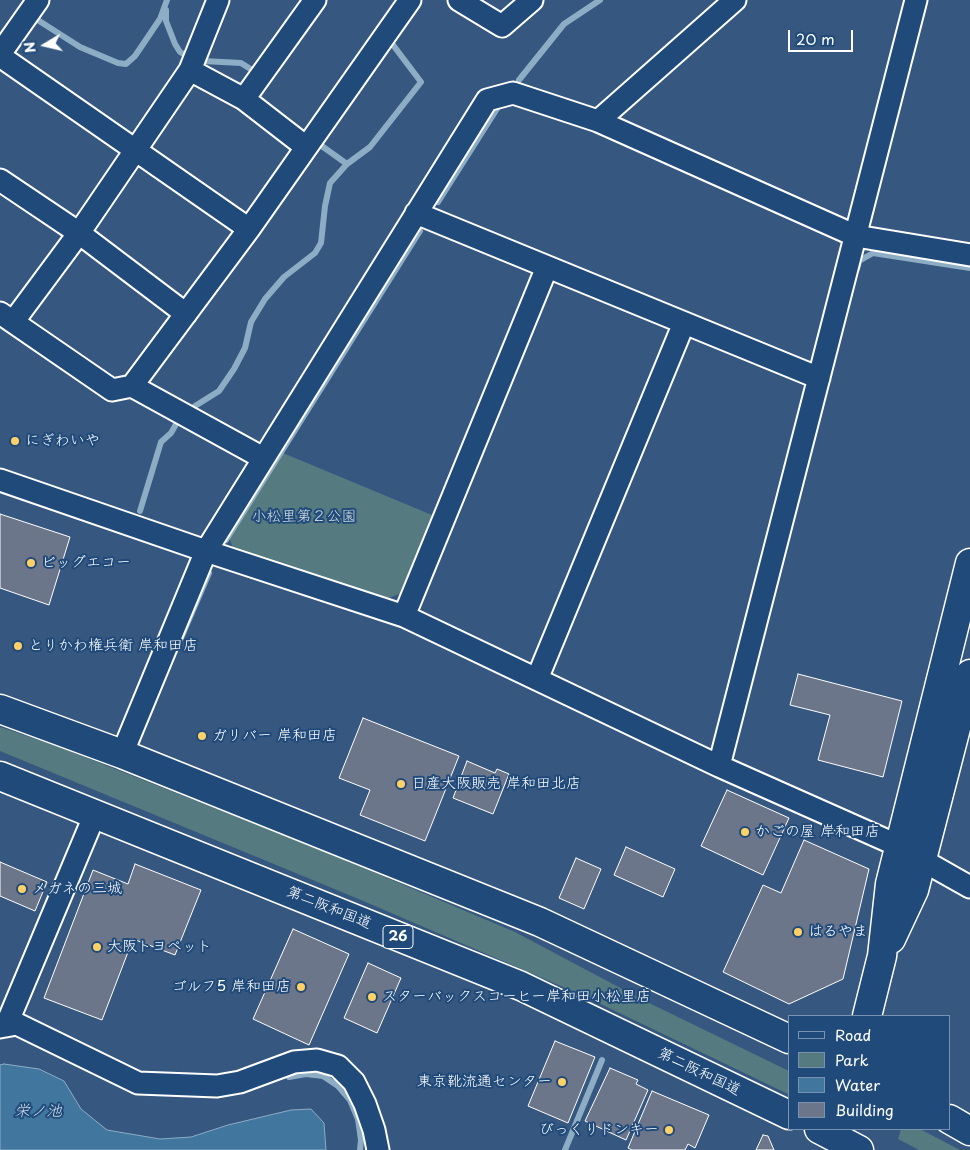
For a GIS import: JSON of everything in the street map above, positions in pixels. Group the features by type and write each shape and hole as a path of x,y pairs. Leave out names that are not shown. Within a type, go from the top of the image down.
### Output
{"main road":[{"path":"867,1015 882,956 890,884 970,563"},
{"path":"882,956 914,890 970,674"},
{"path":"0,710 122,754 540,922 788,1039"},
{"name":"第二阪和国道","path":"0,776 521,986 788,1115"},
{"path":"950,1121 970,1131"},
{"path":"831,1136 859,1150"}],"street":[{"path":"38,0 0,55 249,229"},
{"path":"218,0 190,70 79,234 6,317 112,390 132,386 263,458"},
{"path":"244,99 314,0"},
{"path":"132,386 249,229 410,0"},
{"path":"459,0 502,26 532,0"},
{"path":"598,121 735,0"},
{"path":"720,766 916,0"},
{"path":"190,70 244,99 306,147"},
{"path":"122,754 206,551 487,100 513,93 598,121 856,236 970,255"},
{"path":"0,180 79,234 186,314"},
{"path":"416,213 819,378"},
{"path":"404,616 547,267"},
{"path":"537,678 684,322"},
{"path":"0,480 206,551 404,616 720,766 899,846"},
{"path":"3,1026 94,814"},
{"path":"922,860 970,887"},
{"path":"3,1026 17,1024 138,1084 217,1086 240,1082 294,1062 317,1060 338,1066 354,1082 365,1104 374,1130 378,1150"}],"green space":[{"name":"小松里第２公園","path":"283,453 432,515 402,593 386,599 233,548 229,537"},
{"path":"0,727 54,745 326,852 515,932 643,1000 788,1071 788,1094 584,996 361,900 0,751"},
{"path":"901,1130 922,1130 960,1150 919,1150 898,1139"}],"water":[{"name":"栄ノ池","path":"0,1065 39,1069 64,1081 81,1109 107,1130 160,1139 191,1137 228,1125 291,1110 311,1109 324,1123 326,1150 0,1150"}],"building":[{"name":"ビッグエコー","path":"0,514 70,537 49,605 0,588"},
{"path":"798,674 902,701 883,777 818,760 830,715 790,705"},
{"name":"日産大阪販売 岸和田北店","path":"363,718 459,756 425,841 360,815 370,790 339,778"},
{"path":"467,761 495,773 497,769 509,774 493,814 453,798"},
{"name":"かごの屋 岸和田店","path":"727,790 789,818 763,875 701,846"},
{"name":"はるやま","path":"804,840 869,869 843,979 789,1004 723,972 763,885 781,893"},
{"path":"626,847 675,869 663,897 614,875"},
{"path":"576,858 601,869 584,909 559,898"},
{"name":"メガネの三城","path":"0,862 47,882 35,911 0,896"},
{"name":"大阪トヨペット","path":"135,864 201,890 175,955 133,939 102,1020 44,998 93,870 128,884"},
{"name":"ゴルフ5 岸和田店","path":"293,929 349,954 309,1045 253,1019"},
{"path":"368,963 401,978 377,1033 344,1018"},
{"name":"東京靴流通センター","path":"555,1041 595,1057 568,1123 528,1106"},
{"path":"610,1068 638,1080 636,1084 648,1090 626,1140 585,1121"},
{"name":"びっくりドンキー","path":"652,1091 709,1115 695,1148 688,1144 685,1150 632,1150 628,1148"},
{"path":"763,1135 768,1136 774,1150 756,1150"}],"waterway":[{"path":"33,17 80,47 118,63 126,64 135,56 160,19 167,0"},
{"path":"519,80 564,24 600,0"},
{"path":"166,10 166,21 175,44 180,52 187,56"},
{"path":"195,406 219,391 234,369 245,348 251,322 265,299 284,277 315,253 321,243 325,206 330,183 347,164 370,147 421,82 390,41 392,39"},
{"path":"203,61 241,63 252,70 254,75"},
{"path":"438,202 500,104"},
{"path":"319,144 347,164"},
{"path":"226,540 420,231"},
{"path":"857,269 859,261 873,253 970,268"},
{"path":"140,511 161,442 171,433 179,419"},
{"path":"181,638 209,573"},
{"path":"565,1150 602,1060"},
{"path":"289,1077 306,1074 323,1076 338,1086 350,1100 358,1119 361,1140 360,1150"}],"place":[{"name":"にぎわいや","path":"15,441"},
{"name":"ビッグエコー","path":"31,563"},
{"name":"とりかわ権兵衛 岸和田店","path":"18,646"},
{"name":"ガリバー 岸和田店","path":"202,736"},
{"name":"日産大阪販売 岸和田北店","path":"401,784"},
{"name":"かごの屋 岸和田店","path":"745,832"},
{"name":"メガネの三城","path":"22,889"},
{"name":"はるやま","path":"798,932"},
{"name":"大阪トヨペット","path":"97,947"},
{"name":"ゴルフ5 岸和田店","path":"301,987"},
{"name":"スターバックスコーヒー岸和田小松里店","path":"372,997"},
{"name":"東京靴流通センター","path":"562,1082"},
{"name":"びっくりドンキー","path":"669,1130"}]}
